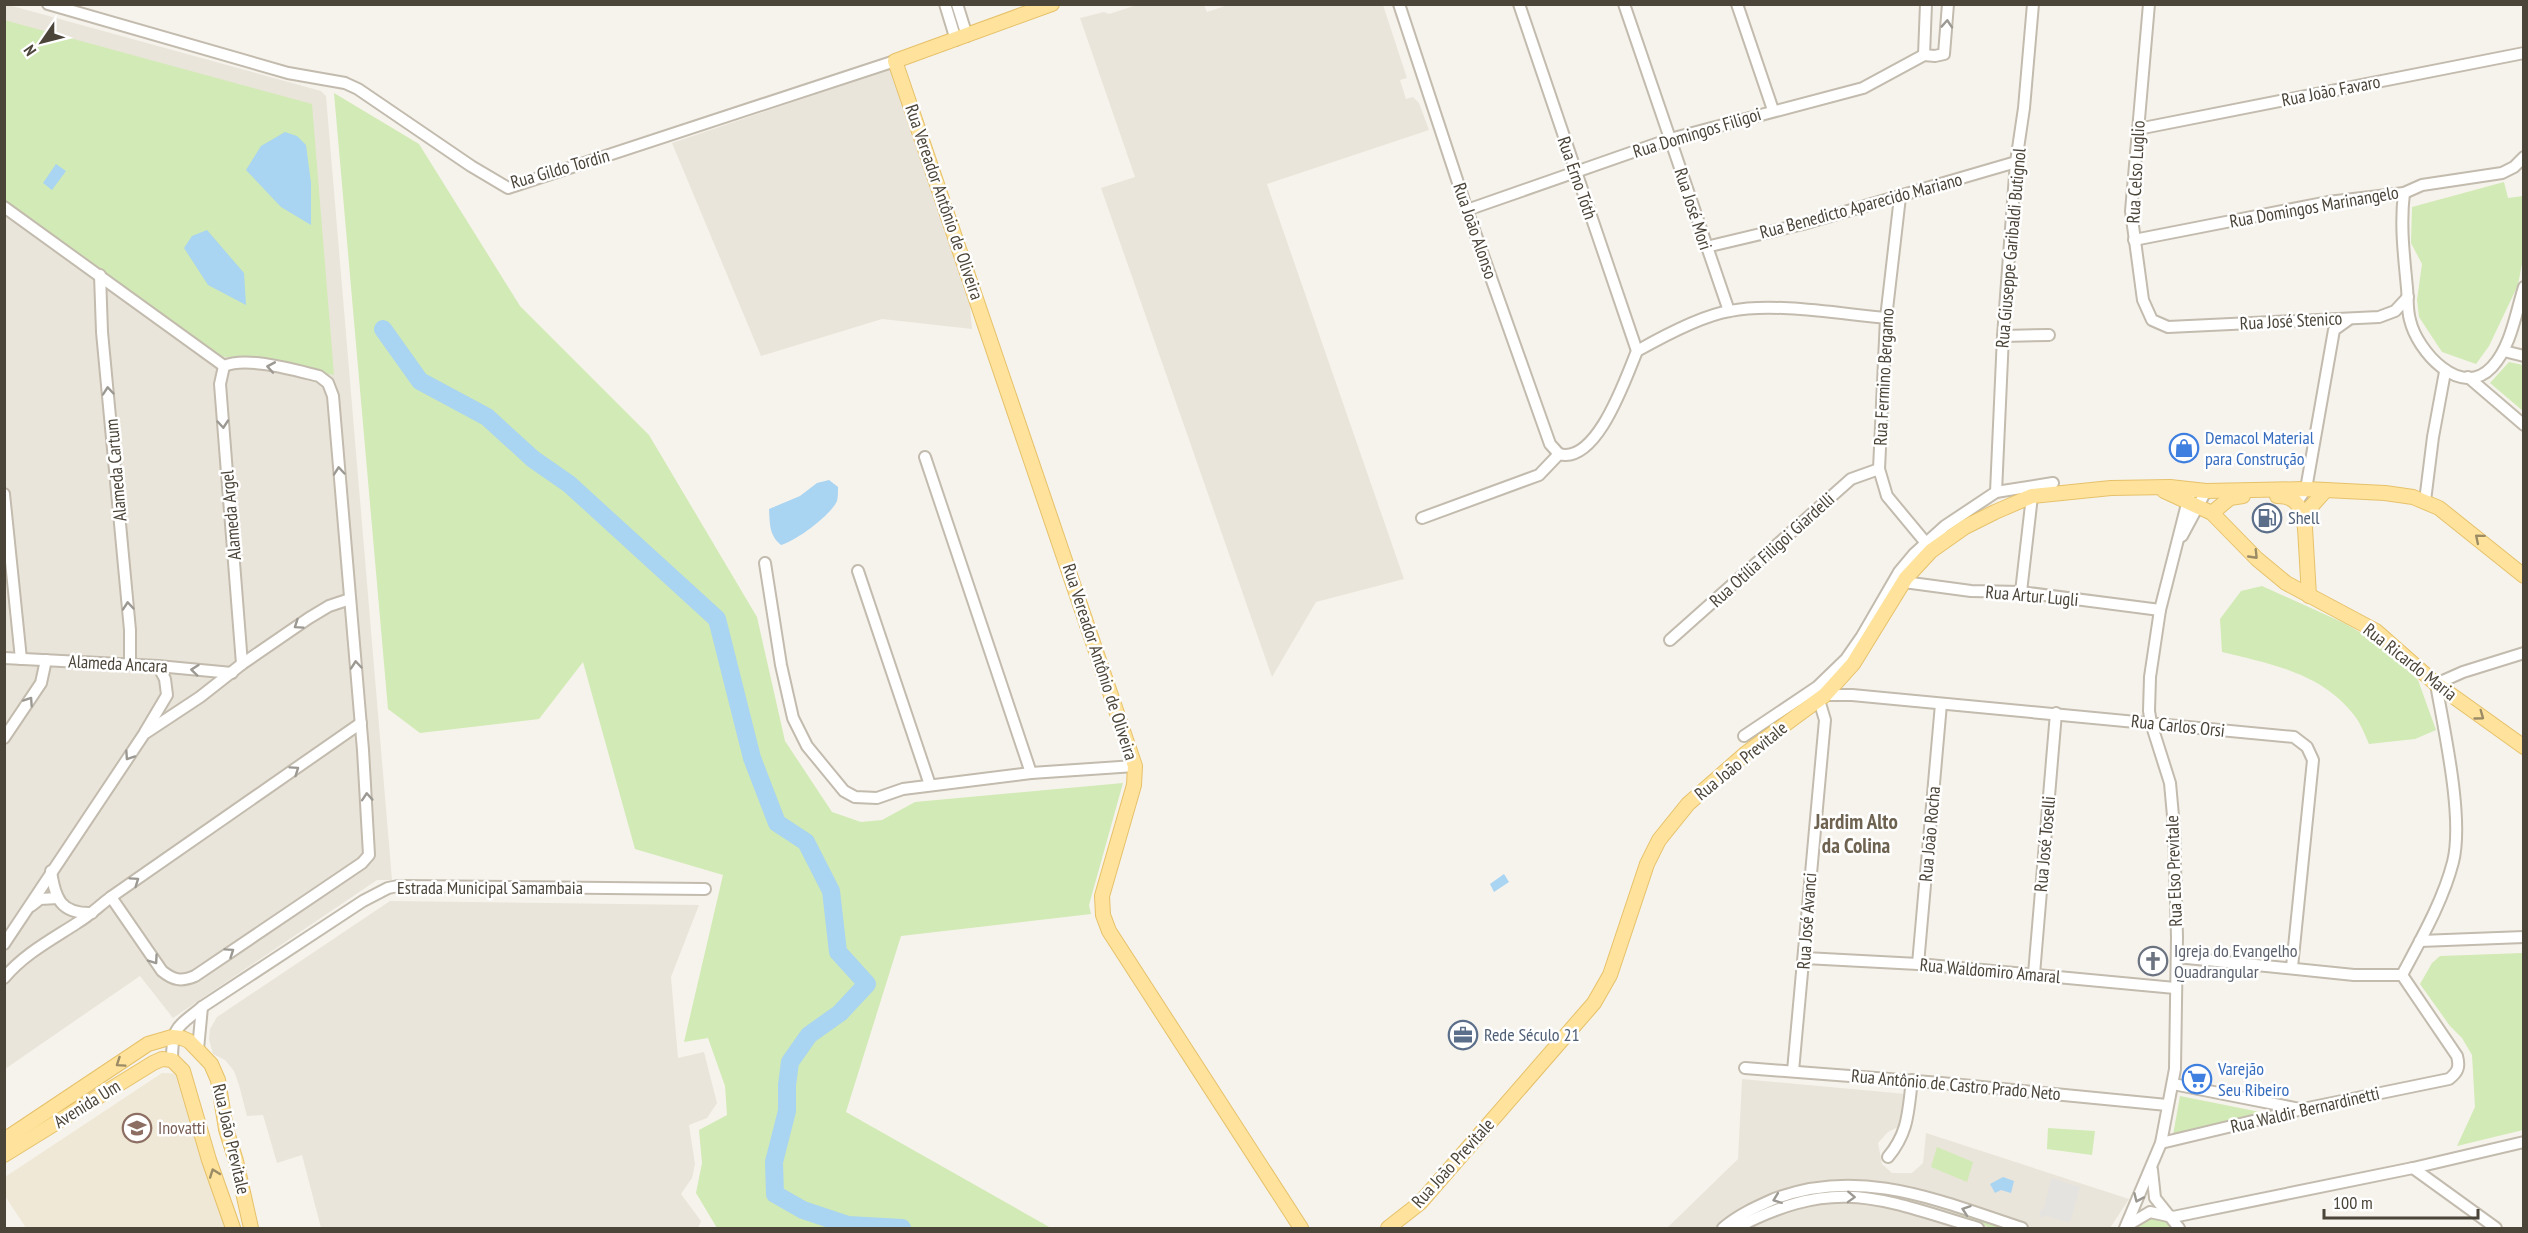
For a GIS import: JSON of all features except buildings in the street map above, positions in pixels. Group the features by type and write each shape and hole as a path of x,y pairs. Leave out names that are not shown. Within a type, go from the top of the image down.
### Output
{"main road":[{"name":"Rua Gildo Tordin","path":"895,61 1052,4"},
{"name":"Rua Vereador Antônio de Oliveira","path":"895,61 1135,765 1134,785 1102,896 1103,915 1109,931 1301,1228"},
{"name":"Rua João Previtale","path":"1388,1228 1420,1203 1594,1003 1610,975 1647,864 1659,840 1688,804 1745,754 1822,697 1853,663 1904,582 1931,551 1980,519 2032,496 2111,488 2154,488 2193,499 2212,513"},
{"name":"Rua João Previtale","path":"2193,499 2206,491 2306,489 2385,493 2425,501"},
{"path":"2308,596 2305,528 2308,510 2326,490"},
{"path":"2212,513 2223,502 2239,496 2286,496 2297,502 2305,528"},
{"path":"2425,501 2467,528 2522,573"},
{"name":"Rua Ricardo Maria","path":"2212,513 2257,559 2286,583 2376,631 2436,684 2523,747"},
{"path":"6,1144 148,1044 172,1037 189,1041 198,1049"},
{"name":"Rua João Previtale","path":"198,1049 211,1064 218,1080 226,1129 236,1161 251,1228"},
{"name":"Avenida Um","path":"6,1144 153,1063 162,1059 171,1060"},
{"name":"Rua João Previtale","path":"171,1060 183,1071 209,1160 233,1228"}],"street":[{"name":"Rua Gildo Tordin","path":"48,4 288,73 345,83 358,89 471,166 508,188 895,61"},
{"path":"945,4 962,38"},
{"path":"957,4 962,38"},
{"name":"Rua João Alonso","path":"1399,4 1467,210 1550,444 1559,453"},
{"name":"Rua Erno Tóth","path":"1519,4 1637,351"},
{"name":"Rua José Mori","path":"1624,4 1729,311"},
{"path":"1737,4 1773,110"},
{"path":"1924,55 1926,4"},
{"name":"Rua Domingos Filigoi","path":"1467,210 1670,139 1863,88 1924,55 1944,54 1948,4"},
{"name":"Rua Giuseppe Garibaldi Butignol","path":"1996,492 2003,336 2016,162 2024,108 2032,4"},
{"name":"Rua Celso Luglio","path":"2149,4 2131,211 2143,300 2152,320 2168,327"},
{"name":"Rua João Favaro","path":"2138,129 2523,53"},
{"name":"Rua Domingos Marinangelo","path":"2134,240 2328,202 2404,193 2422,185 2502,173 2514,167 2523,157"},
{"name":"Rua Benedicto Aparecido Mariano","path":"1706,247 1803,224 2016,162"},
{"path":"2404,193 2401,216 2409,319 2416,337 2445,372 2468,377 2523,425"},
{"name":"Rua Fermino Bergamo","path":"1900,197 1886,318 1879,469 1887,496 1926,543"},
{"path":"4,207 224,366 232,363 257,364 319,376 328,383 333,396 361,723 369,855 362,863 195,975 180,980 170,978 162,971 111,897"},
{"name":"Alameda Cartum","path":"100,275 102,332 130,630 130,664"},
{"path":"2468,377 2487,371 2504,351 2523,286"},
{"name":"Rua José Stenico","path":"2168,327 2379,317 2395,310 2408,297"},
{"path":"1422,518 1539,475 1559,453 1566,456 1576,453 1599,430 1610,415 1637,351 1659,339 1729,311 1797,309 1886,318"},
{"path":"2297,502 2306,489 2334,330 2343,322 2357,317"},
{"path":"2003,336 2049,335"},
{"path":"2504,351 2523,356"},
{"name":"Alameda Argel","path":"224,366 220,384 242,664"},
{"path":"2425,501 2433,437 2445,372"},
{"path":"925,457 1031,773"},
{"name":"Rua Otília Filigoi Giardelli","path":"1670,640 1851,479 1879,469"},
{"name":"Rua João Previtale","path":"1743,736 1817,687 1846,659 1899,572 1945,526 1996,492 2053,483"},
{"path":"4,494 21,659"},
{"path":"2021,592 2032,496"},
{"name":"Rua Elso Previtale","path":"2125,1228 2161,1143 2173,1084 2177,957 2170,783 2151,723 2151,677 2160,610 2175,546 2193,499"},
{"path":"765,563 783,675 794,718 807,746 844,791 855,797 877,798 903,789 930,785 1031,773 1135,765"},
{"path":"858,571 930,785"},
{"name":"Rua Artur Lugli","path":"1904,582 1971,591 2021,592 2160,610"},
{"path":"144,734 200,697 242,664 309,618 329,606 350,599"},
{"path":"2177,957 2354,975 2402,975 2446,883 2454,860 2456,815 2436,684 2463,672 2523,653"},
{"name":"Alameda Ancara","path":"4,658 232,672"},
{"path":"4,738 41,683 46,660"},
{"path":"4,944 144,734 167,695 165,679 158,666"},
{"name":"Rua Carlos Orsi","path":"1822,697 1852,695 2294,737 2307,747 2313,760 2313,773 2292,967"},
{"name":"Rua José Avanci","path":"1793,1071 1825,720 1822,697"},
{"name":"Rua João Rocha","path":"1918,964 1941,704"},
{"name":"Rua José Toselli","path":"2034,974 2056,713"},
{"path":"4,978 18,962 92,913 111,897 361,723"},
{"path":"51,871 58,898 67,910 68,916 59,933"},
{"name":"Estrada Municipal Samambaia","path":"172,1037 178,1028 202,1007 363,901 387,888 410,886 705,889"},
{"path":"28,909 40,899 58,898"},
{"path":"67,910 92,913"},
{"path":"2420,940 2523,937"},
{"name":"Rua Waldomiro Amaral","path":"1805,958 1918,964 2175,988"},
{"name":"Rua Waldir Bernardinetti","path":"2161,1143 2303,1109 2449,1079 2457,1072 2459,1065 2457,1056 2402,975"},
{"path":"198,1049 202,1007"},
{"path":"171,1060 172,1037"},
{"name":"Rua Antônio de Castro Prado Neto","path":"1745,1068 1912,1080 2168,1105"},
{"path":"1888,1157 1899,1144 1907,1125 1912,1080"},
{"path":"2173,1084 2303,1109"},
{"path":"2125,1228 2150,1212 2173,1217 2413,1168 2523,1142"},
{"path":"2152,1167 2155,1198 2180,1228"},
{"path":"2413,1168 2496,1228"},
{"path":"1723,1228 1757,1206 1807,1188 1827,1185 1874,1186 1946,1203 2022,1228"},
{"path":"1736,1228 1761,1215 1822,1197 1872,1198 1903,1204 1978,1228"},
{"path":"1936,1228 1946,1203"}],"shaded area":[{"path":"5,4 321,91 326,96 392,880 377,880 173,1018 140,976 5,1069"},
{"path":"1231,4 1383,5 1407,78 1400,80 1406,99 1413,97 1419,103 1429,130 1267,184 1404,579 1316,602 1272,677 1101,188 1135,177 1080,18 1104,12 1109,14 1137,5 1204,5 1207,12"},
{"path":"890,69 969,295 972,329 882,319 761,356 672,143"},
{"path":"390,901 699,905 671,977 678,1058 704,1052 717,1103 707,1118 689,1125 695,1164 692,1178 681,1194 701,1221 698,1228 321,1228 302,1155 277,1163 263,1115 247,1116 234,1071 225,1060 213,1054 209,1039 210,1029 217,1017"},
{"name":"Inovatti","path":"162,1073 181,1074 226,1228 26,1228 5,1196 5,1177"},
{"path":"1742,1079 1906,1094 1902,1125 1888,1132 1878,1143 1882,1164 1892,1173 1912,1173 1923,1163 1926,1133 2129,1199 2110,1228 1667,1228 1738,1159"},
{"path":"2051,1178 2080,1187 2070,1223 2047,1216 2041,1218 2039,1211 2044,1208"}],"green space":[{"path":"4,20 312,104 334,375 220,356 5,206"},
{"path":"334,93 419,144 520,306 649,435 757,617 785,741 832,812 861,822 882,820 915,802 1123,783 1089,905 1091,914 901,936 846,1112 1051,1228 717,1228 696,1193 702,1163 699,1130 727,1115 725,1086 708,1038 684,1042 723,875 635,849 583,662 539,719 420,733 388,709"},
{"path":"2504,182 2508,198 2523,196 2523,258 2518,285 2489,346 2476,364 2442,352 2419,317 2417,300 2422,264 2411,243 2412,207"},
{"path":"2509,362 2523,365 2523,411 2490,383"},
{"path":"2262,586 2344,623 2375,641 2418,680 2436,730 2415,739 2369,744 2354,715 2327,689 2277,666 2222,652 2220,619 2241,591"},
{"path":"2523,953 2523,1130 2457,1146 2475,1107 2472,1055 2462,1038 2450,1026 2420,984 2432,963 2440,956"},
{"path":"2180,1096 2265,1113 2173,1135"},
{"path":"2048,1128 2095,1131 2092,1155 2047,1149"},
{"path":"1937,1147 1973,1162 1967,1182 1931,1167"},
{"path":"1964,1213 2011,1228 1992,1228 1962,1218 1960,1216"},
{"path":"2158,1216 2172,1228 2138,1228 2140,1223"}],"water":[{"path":"285,132 297,136 306,145 311,183 311,225 281,207 246,170 261,146"},
{"path":"56,164 66,171 52,190 43,183"},
{"path":"207,230 244,273 246,305 208,285 184,248 192,236"},
{"path":"829,480 838,487 837,501 833,507 812,527 781,545 772,533 769,509 800,496 817,483"},
{"path":"1504,874 1509,882 1494,892 1490,884"},
{"path":"2003,1177 2014,1181 2011,1193 2001,1190 1995,1193 1990,1184"}],"waterway":[{"path":"383,329 420,381 487,417 533,459 569,484 717,619 752,758 777,823 806,842 831,891 838,952 867,984 840,1013 809,1035 790,1062 787,1111 774,1162 775,1194 803,1210 848,1225 902,1228"}],"place":[{"name":"Demacol Material para Construção","path":"2184,448"},
{"name":"Shell","path":"2267,518"},
{"name":"Igreja do Evangelho Quadrangular","path":"2153,961"},
{"name":"Rede Século 21","path":"1463,1035"},
{"name":"Varejão Seu Ribeiro","path":"2197,1079"},
{"name":"Inovatti","path":"137,1128"}],"district":[{"name":"Jardim Alto da Colina","path":"1856,834"}]}
